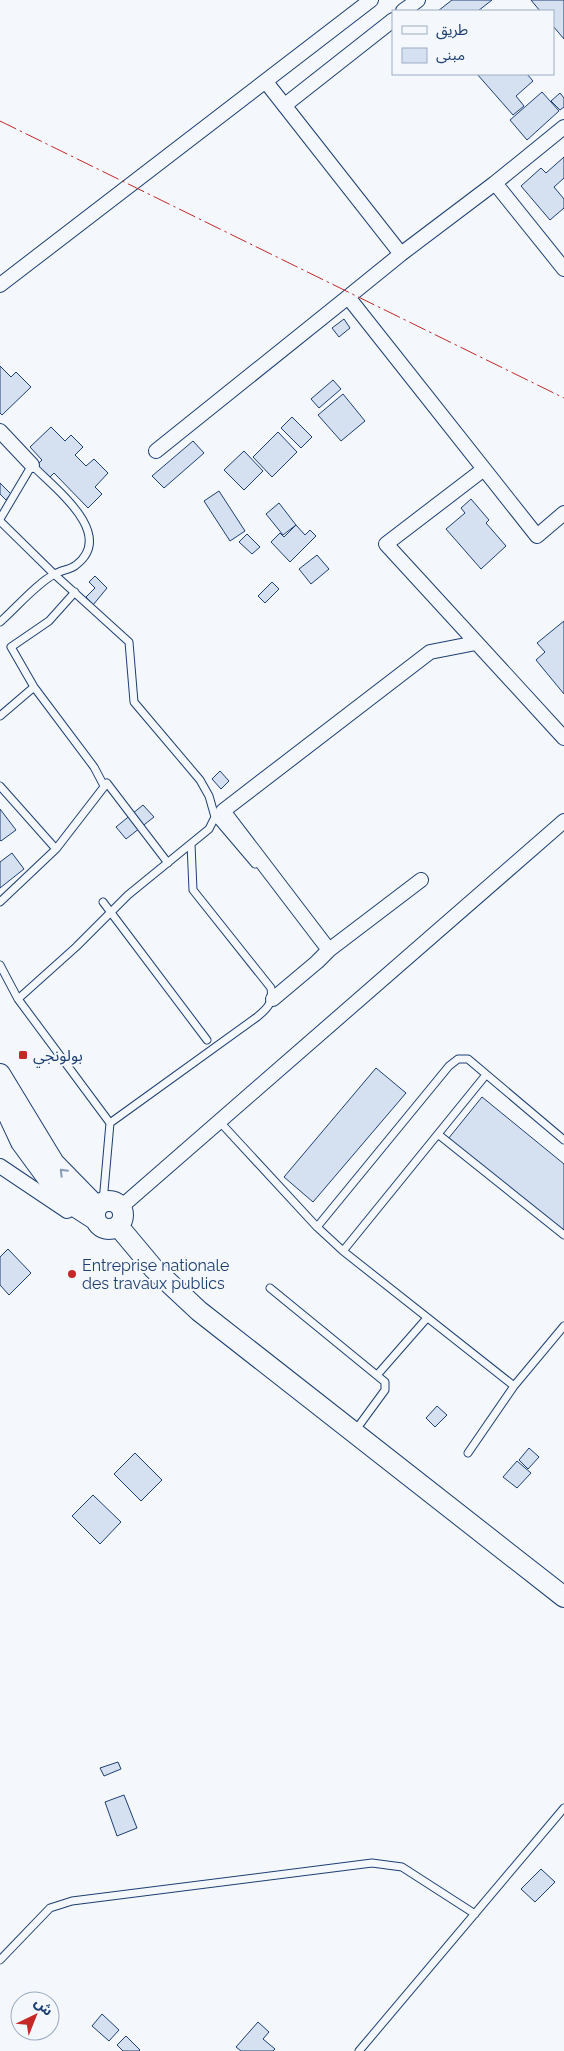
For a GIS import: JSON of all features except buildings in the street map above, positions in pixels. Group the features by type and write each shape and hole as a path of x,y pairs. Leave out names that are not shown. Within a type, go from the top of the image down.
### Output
{"main road":[{"path":"0,1074 54,1163 106,1215 154,1269 199,1311 355,1431 564,1597"},
{"path":"0,1098 21,1142 62,1198 106,1215"}],"street":[{"path":"0,285 371,0"},
{"path":"404,10 418,0"},
{"path":"285,106 392,21"},
{"path":"266,82 401,254"},
{"path":"156,451 401,254 495,183 564,127"},
{"path":"495,183 564,269"},
{"path":"348,297 537,536 564,513"},
{"path":"0,431 32,465"},
{"path":"484,469 386,544 564,738"},
{"path":"329,950 223,811 430,652 476,643"},
{"path":"0,1166 66,1211 106,1215 219,1122 564,821"},
{"path":"273,999 329,950 421,880"}],"lane":[{"path":"0,622 54,574 76,566 88,548 89,531 82,516 32,465 0,520 54,574 129,642 134,702 200,780 213,805 215,817 329,950"},
{"path":"75,592 49,621 11,647 34,687 94,767 102,784 107,784 168,863"},
{"path":"0,716 34,687"},
{"path":"0,902 56,849 107,784"},
{"path":"0,786 56,849"},
{"path":"18,999 76,947 128,895 210,829 215,817"},
{"path":"110,1123 257,1017 267,1009 273,999 271,988 193,890 191,844"},
{"path":"103,902 207,1040"},
{"path":"0,965 18,999 110,1123 106,1215"},
{"path":"317,1227 449,1066 458,1058 468,1059 485,1076 564,1140"},
{"path":"343,1251 485,1076"},
{"path":"219,1122 317,1227 343,1251 514,1386"},
{"path":"439,1134 564,1234"},
{"path":"270,1288 378,1374 385,1382 385,1390 355,1431"},
{"path":"378,1374 427,1318"},
{"path":"468,1453 514,1386 564,1326"},
{"path":"359,2051 564,1808"},
{"path":"0,1960 50,1908 72,1901 372,1863 402,1867 475,1914"}],"power":[{"path":"0,121 564,398"}],"place":[{"name":"بولونجي","path":"23,1055"},
{"name":"Entreprise nationale des travaux publics","path":"72,1274"}]}
